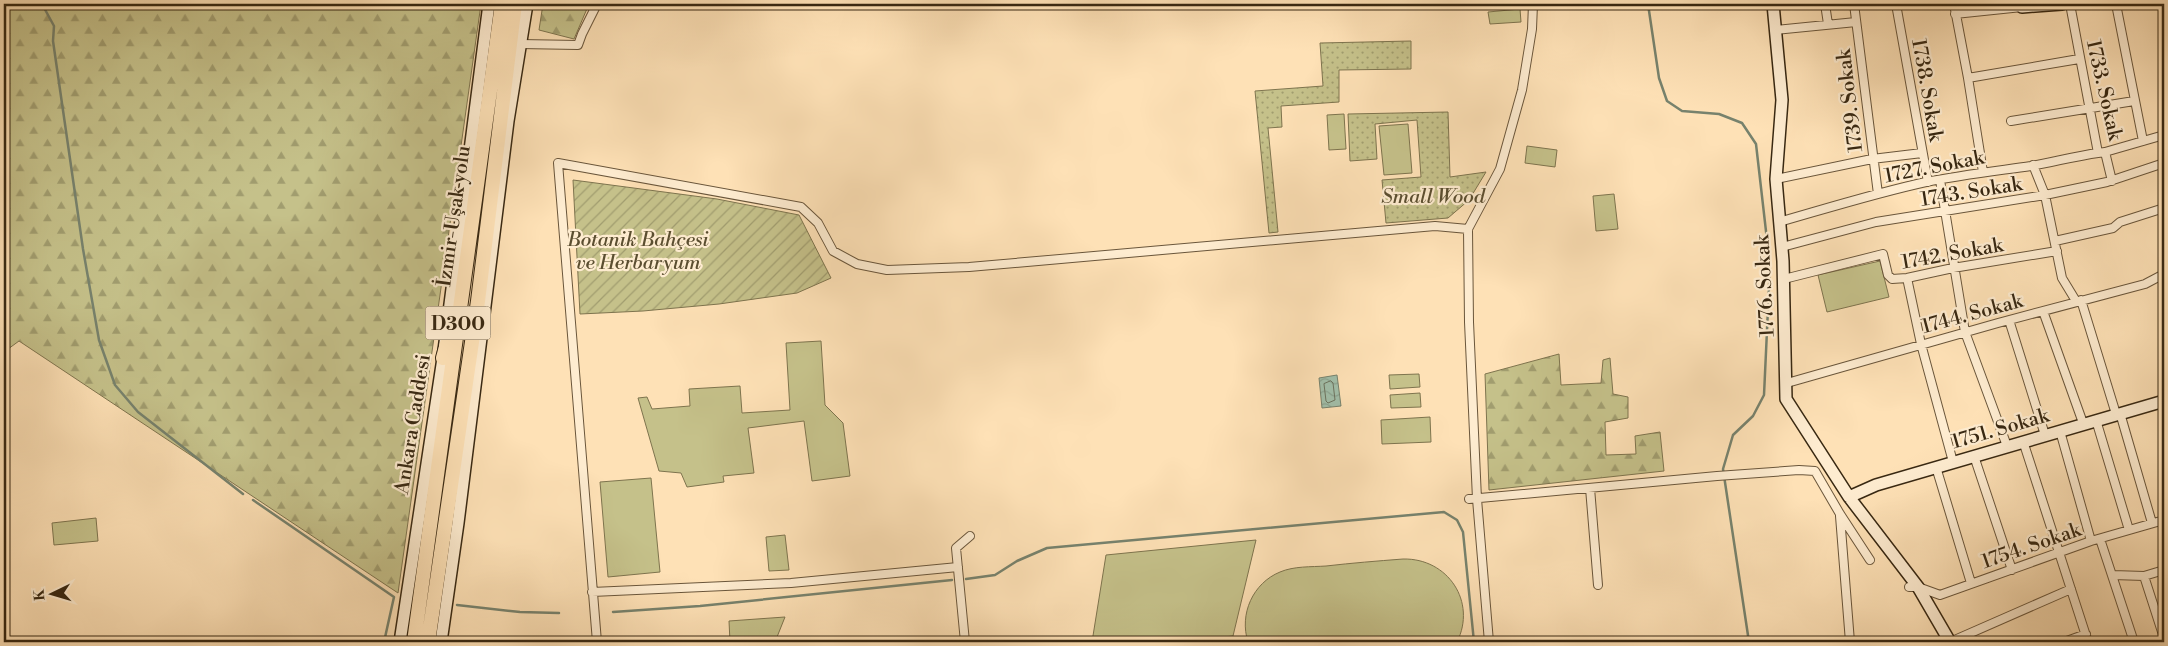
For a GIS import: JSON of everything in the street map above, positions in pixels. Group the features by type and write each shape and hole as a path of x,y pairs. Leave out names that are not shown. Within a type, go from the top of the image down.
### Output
{"highway":[{"name":"İzmir-Uşak yolu","path":"414,642 502,4"},
{"name":"D300","path":"428,642 478,301 516,4"},
{"path":"443,358 464,286"},
{"path":"478,301 480,347"}],"main road":[{"name":"Ankara Caddesi","path":"400,642 443,358 489,4"},
{"path":"440,642 520,44 527,4"},
{"name":"1776. Sokak","path":"1773,4 1782,100 1776,179 1784,279 1786,399 1849,497 1880,538 1884,551 1914,587 1950,642"},
{"path":"2022,5 2062,4"},
{"name":"1751. Sokak","path":"1849,497 1876,485 2164,401"},
{"name":"1776. Sokak","path":"1914,587 1943,642"}],"street":[{"path":"520,44 578,45 597,4"},
{"path":"1489,642 1473,499 1468,229 1500,169 1522,90 1531,33 1533,4"},
{"path":"1825,4 1828,24"},
{"name":"1739. Sokak","path":"1854,4 1872,159 1878,194"},
{"name":"1738. Sokak","path":"1896,4 1928,182"},
{"path":"1954,4 1983,172"},
{"name":"1733. Sokak","path":"2070,4 2079,59 2090,108 2112,181"},
{"path":"2116,4 2143,141"},
{"path":"1955,14 2022,5"},
{"path":"1776,30 1856,22"},
{"path":"1968,78 2079,59"},
{"path":"2011,121 2134,101"},
{"name":"1727. Sokak","path":"1779,222 1928,182 1983,172 2033,166 2068,157 2102,152 2164,135"},
{"path":"1776,179 1872,159 1922,152"},
{"path":"596,642 558,163 801,207 818,223 833,251 857,264 886,270 974,267 1435,226 1468,229"},
{"name":"1743. Sokak","path":"1782,247 1876,222 2045,195 2112,181 2164,163"},
{"path":"2033,166 2045,195 2063,281 2078,301 2118,413 2152,524"},
{"path":"1940,180 1965,332 2007,446"},
{"path":"2055,241 2113,228 2120,222 2164,208"},
{"name":"1742. Sokak","path":"1784,279 1883,254 1888,275 1892,279 1907,278 1953,268 2057,251"},
{"name":"1744. Sokak","path":"1787,383 1921,344 2145,284 2164,274"},
{"path":"1907,278 1921,344 1953,462"},
{"path":"2043,311 2083,424"},
{"path":"2010,320 2045,435"},
{"path":"2096,420 2129,530"},
{"path":"2060,430 2091,542"},
{"path":"2023,441 2088,642"},
{"path":"1974,456 2012,570"},
{"path":"1936,467 1971,583"},
{"path":"1473,499 1727,475 1799,470 1815,471 1870,560"},
{"path":"1590,488 1598,585"},
{"path":"1840,514 1850,642"},
{"name":"1754. Sokak","path":"1914,587 1940,595 2091,542 2164,520"},
{"path":"964,642 956,548 970,536"},
{"path":"2100,539 2134,642"},
{"path":"592,592 791,583 958,567"},
{"path":"2113,575 2144,576 2164,570"},
{"path":"2144,576 2164,638"},
{"path":"1950,642 2072,589"},
{"path":"2064,642 2086,634"}],"green space":[{"path":"4,4 481,4 398,593 19,341 4,352"},
{"path":"543,4 589,4 574,39 539,30"},
{"path":"1520,9 1521,22 1490,24 1488,12"},
{"path":"1411,41 1411,69 1339,70 1339,102 1281,106 1282,127 1268,128 1278,232 1269,233 1255,91 1323,86 1320,43"},
{"name":"Small Wood","path":"1448,112 1450,177 1486,172 1469,200 1448,218 1386,223 1382,180 1421,177 1417,120 1375,124 1377,159 1350,161 1348,114"},
{"path":"1344,114 1346,149 1329,150 1327,115"},
{"path":"1408,124 1412,173 1384,175 1379,126"},
{"path":"1527,146 1557,150 1555,167 1525,163"},
{"name":"Botanik Bahçesi ve Herbaryum","path":"573,180 717,199 799,215 831,278 797,293 719,304 643,311 580,314"},
{"path":"1614,194 1618,229 1596,231 1593,196"},
{"path":"1880,261 1889,297 1827,312 1818,275"},
{"path":"821,341 825,405 843,423 850,476 812,481 804,421 748,428 754,473 723,476 724,482 687,487 681,473 659,471 638,398 647,397 652,409 690,406 689,389 740,386 742,413 790,410 786,343"},
{"path":"1559,354 1561,385 1601,383 1603,360 1610,358 1613,394 1628,397 1628,418 1605,422 1606,455 1636,454 1635,436 1660,432 1664,471 1489,490 1485,374"},
{"path":"1419,374 1420,387 1390,389 1389,375"},
{"path":"1420,393 1421,407 1391,408 1390,395"},
{"path":"1430,417 1431,442 1382,444 1381,420"},
{"path":"651,478 660,572 608,577 600,482"},
{"path":"96,518 98,541 54,545 52,523"},
{"path":"785,535 789,570 769,571 766,537"},
{"path":"1256,540 1233,636 1174,642 1092,642 1106,555"},
{"path":"1403,559 1419,561 1433,566 1445,574 1454,585 1461,598 1463,612 1462,627 1457,642 1248,642 1245,621 1250,601 1262,584 1280,572 1297,568"},
{"path":"785,617 775,642 730,642 729,621"}],"water":[{"path":"1337,375 1341,406 1322,408 1319,378"}],"waterway":[{"path":"42,4 54,26 53,41 83,249 99,340 115,385 138,412 243,494"},
{"path":"1648,4 1659,78 1667,101 1682,111 1719,114 1742,123 1756,144 1770,266 1764,395 1753,416 1733,435 1723,469 1749,642"},
{"path":"253,500 394,597 384,642"},
{"path":"966,579 995,575 1017,561 1047,548 1444,512 1457,520 1463,532 1474,642"},
{"path":"613,612 700,606 952,580"},
{"path":"457,605 520,612 559,613"}]}
